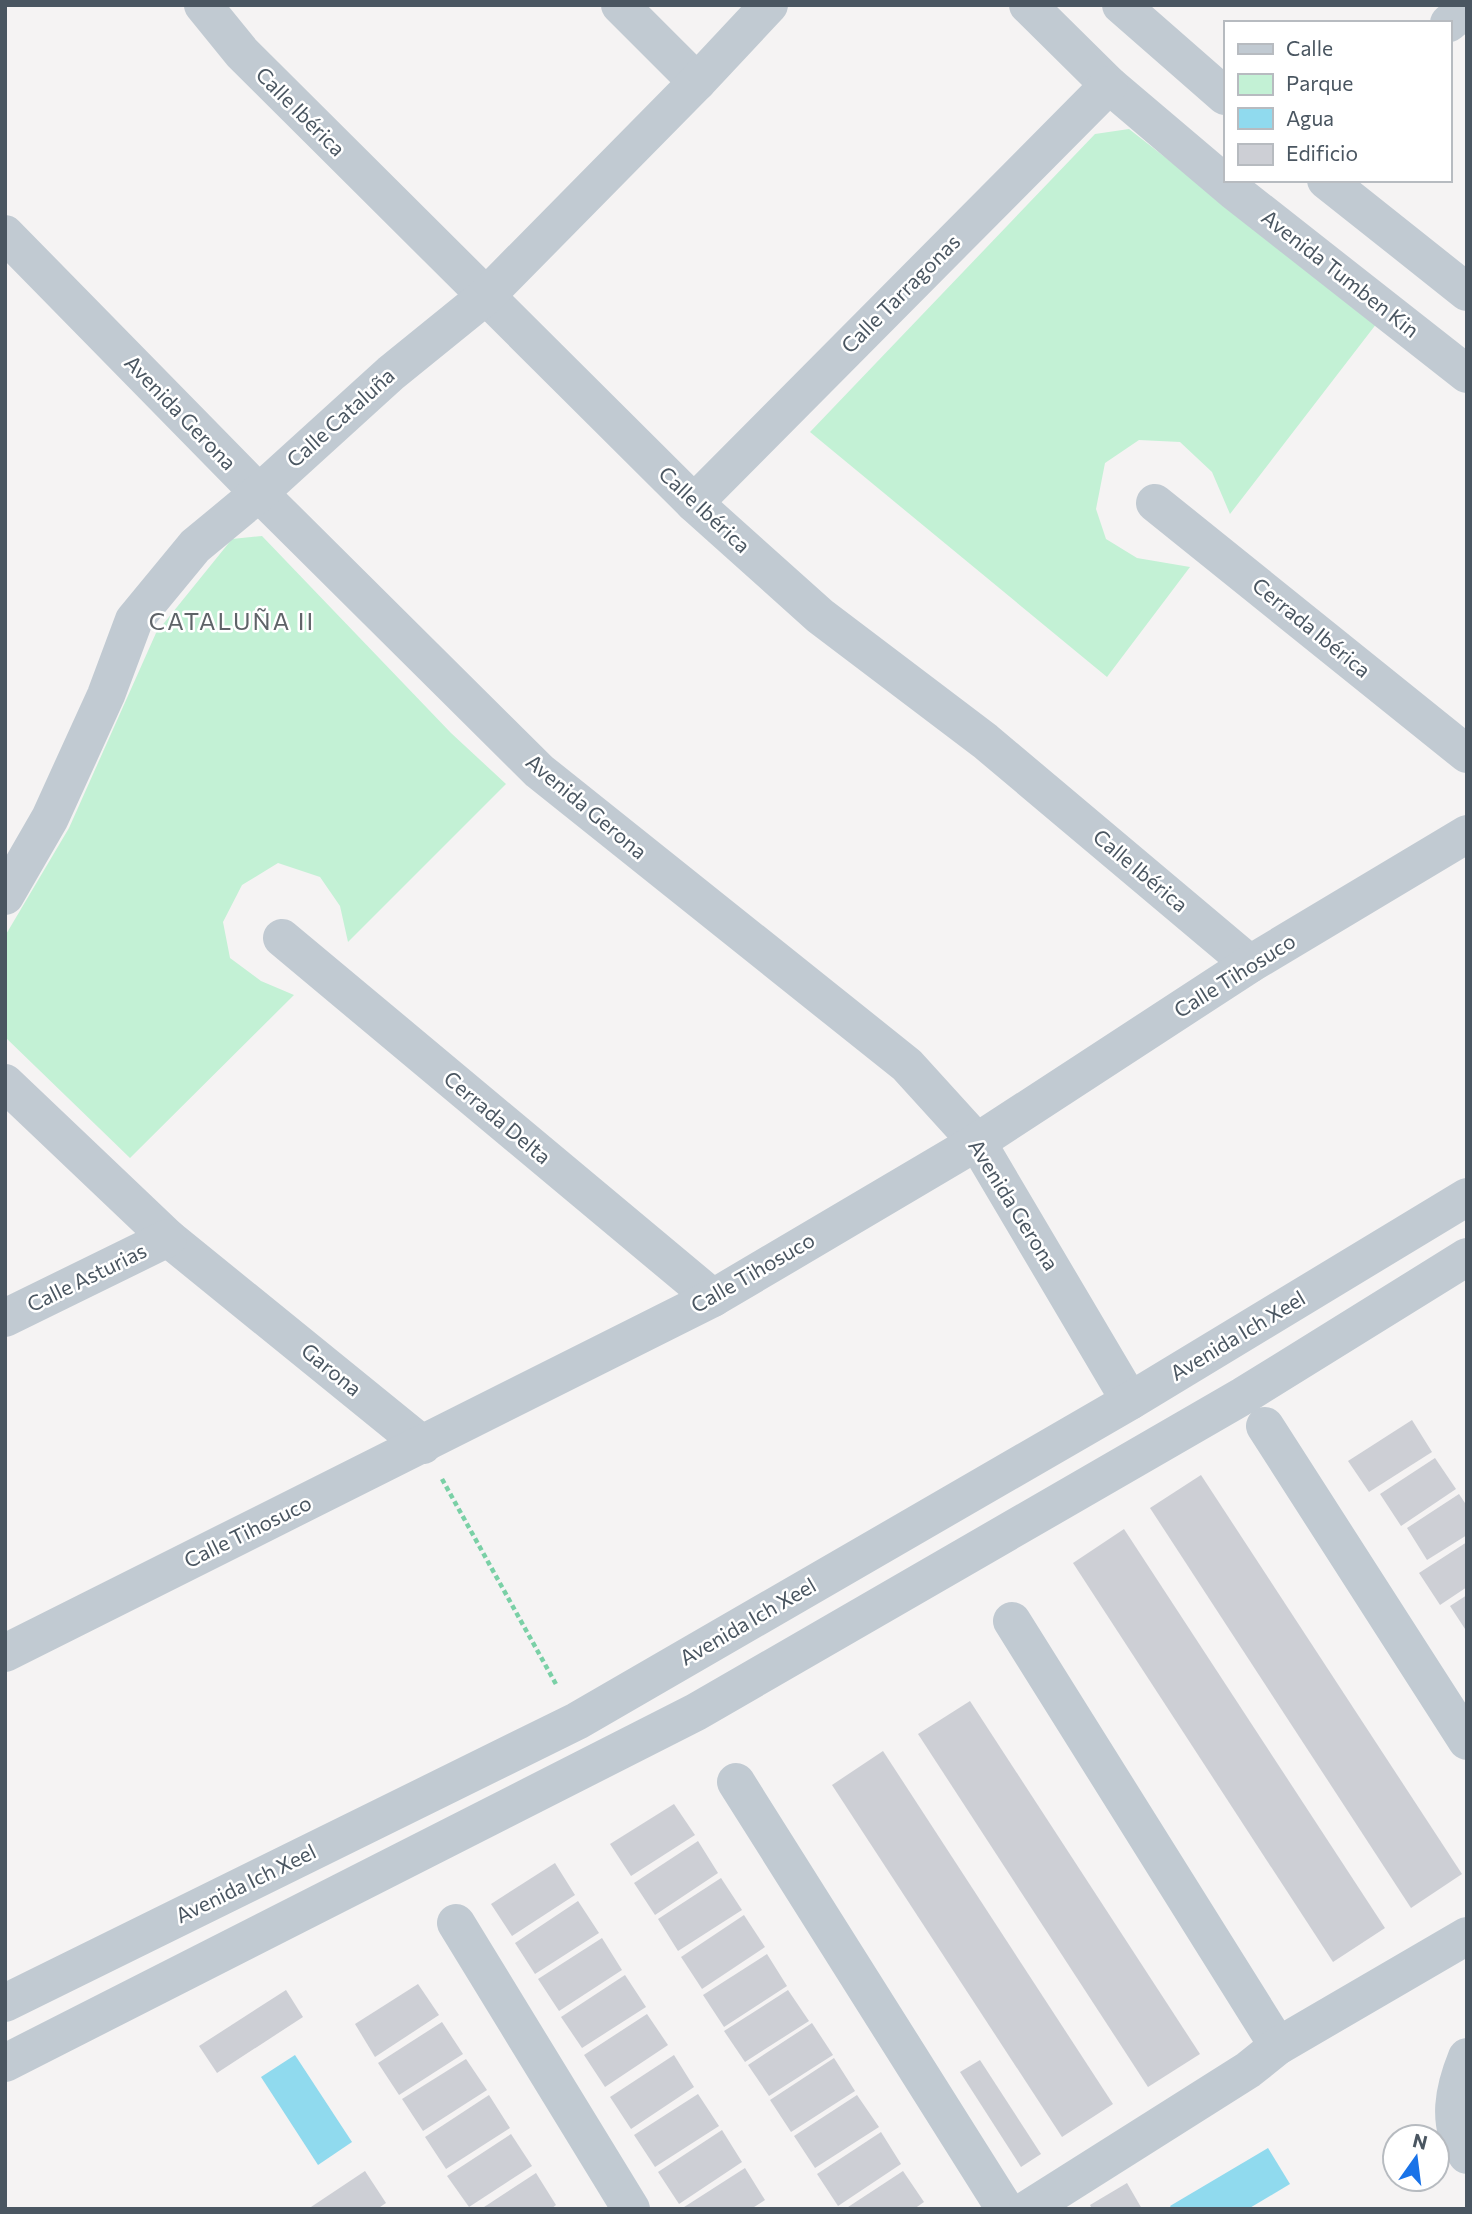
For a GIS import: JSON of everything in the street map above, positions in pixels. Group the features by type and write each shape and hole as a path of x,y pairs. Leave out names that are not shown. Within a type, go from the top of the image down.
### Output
{"street":[{"name":"Calle Ibérica","path":"203,5 242,53 694,503 820,616 985,741 1250,964"},
{"path":"620,5 697,82"},
{"name":"Calle Cataluña","path":"5,896 50,818 106,695 134,620 195,546 391,373 486,296 769,5"},
{"name":"Avenida Tumben Kin","path":"1028,5 1109,85 1224,172"},
{"path":"1121,5 1224,95"},
{"path":"1451,21 1467,8"},
{"name":"Calle Tarragonas","path":"694,503 1109,85"},
{"path":"1329,182 1467,292"},
{"name":"Avenida Tumben Kin","path":"1242,186 1467,374"},
{"name":"Avenida Gerona","path":"5,234 258,493 539,771 907,1065 976,1142 1130,1401"},
{"name":"Cerrada Ibérica","path":"1155,503 1467,754"},
{"name":"Calle Tihosuco","path":"5,1653 713,1298 976,1142 1250,964 1467,834"},
{"name":"Cerrada Delta","path":"282,938 713,1298"},
{"name":"Garona","path":"5,1083 169,1238 423,1445"},
{"name":"Avenida Ich Xeel","path":"5,2003 577,1721 1130,1401 1467,1197"},
{"name":"Calle Asturias","path":"5,1318 169,1238"},
{"path":"5,2063 696,1712 1243,1396 1467,1257"},
{"path":"1265,1426 1467,1741"},
{"path":"1012,1621 1278,2046"},
{"path":"736,1782 1005,2209"},
{"path":"456,1923 631,2209"},
{"path":"1028,2209 1248,2070 1278,2046 1464,1946"},
{"path":"1467,2057 1455,2088 1454,2121 1467,2155"}],"path":[{"path":"423,1445 577,1721"}],"green space":[{"path":"1129,129 1377,323 1230,514 1212,472 1180,442 1139,440 1105,463 1096,509 1106,539 1137,558 1190,567 1107,677 810,432 1095,134"},
{"path":"262,536 451,733 506,784 348,942 340,906 320,877 278,863 242,885 223,922 230,958 261,981 294,995 130,1158 5,1037 5,936 69,828 156,633 232,539"}],"water":[{"path":"295,2055 352,2142 318,2165 261,2077"},
{"path":"1268,2148 1290,2184 1248,2209 1172,2209 1170,2206"}],"building":[{"path":"1412,1420 1432,1452 1369,1492 1348,1461"},
{"path":"1435,1458 1456,1489 1401,1526 1380,1494"},
{"path":"1201,1475 1462,1874 1411,1908 1150,1508"},
{"path":"1459,1494 1467,1506 1467,1535 1427,1560 1407,1528"},
{"path":"1124,1529 1385,1928 1333,1962 1073,1563"},
{"path":"1467,1542 1467,1587 1440,1605 1419,1573"},
{"path":"1467,1595 1467,1632 1450,1606"},
{"path":"970,1701 1200,2054 1148,2087 918,1734"},
{"path":"883,1751 1113,2104 1062,2137 832,1785"},
{"path":"674,1804 695,1835 631,1876 610,1844"},
{"path":"698,1841 718,1873 655,1915 634,1883"},
{"path":"555,1863 575,1895 512,1936 491,1904"},
{"path":"721,1878 742,1910 678,1951 658,1919"},
{"path":"578,1901 599,1933 535,1974 515,1943"},
{"path":"744,1915 765,1947 702,1989 681,1957"},
{"path":"602,1938 622,1970 559,2011 538,1979"},
{"path":"767,1954 787,1986 724,2027 703,1995"},
{"path":"625,1975 646,2007 582,2048 561,2017"},
{"path":"418,1984 439,2015 375,2057 355,2024"},
{"path":"286,1990 303,2017 217,2073 199,2046"},
{"path":"788,1990 809,2021 745,2062 724,2031"},
{"path":"647,2014 668,2045 605,2087 584,2055"},
{"path":"442,2022 463,2054 399,2095 378,2063"},
{"path":"812,2023 833,2055 769,2096 748,2065"},
{"path":"674,2055 694,2087 631,2129 610,2097"},
{"path":"834,2058 855,2091 791,2132 770,2100"},
{"path":"466,2059 487,2090 423,2131 402,2099"},
{"path":"980,2060 1041,2154 1021,2167 960,2072"},
{"path":"698,2094 719,2126 655,2167 634,2135"},
{"path":"489,2095 510,2128 446,2169 425,2137"},
{"path":"857,2095 879,2127 815,2168 794,2136"},
{"path":"722,2130 742,2162 679,2204 658,2172"},
{"path":"881,2132 901,2164 838,2206 817,2174"},
{"path":"511,2134 532,2166 469,2207 447,2176"},
{"path":"745,2168 765,2200 751,2209 681,2209"},
{"path":"365,2171 386,2203 377,2209 308,2209"},
{"path":"903,2171 924,2202 914,2209 845,2209"},
{"path":"536,2173 556,2205 551,2209 481,2209"},
{"path":"1127,2183 1142,2209 1092,2209 1090,2205"}],"district":[{"name":"CATALUÑA II","path":"232,622"}]}
